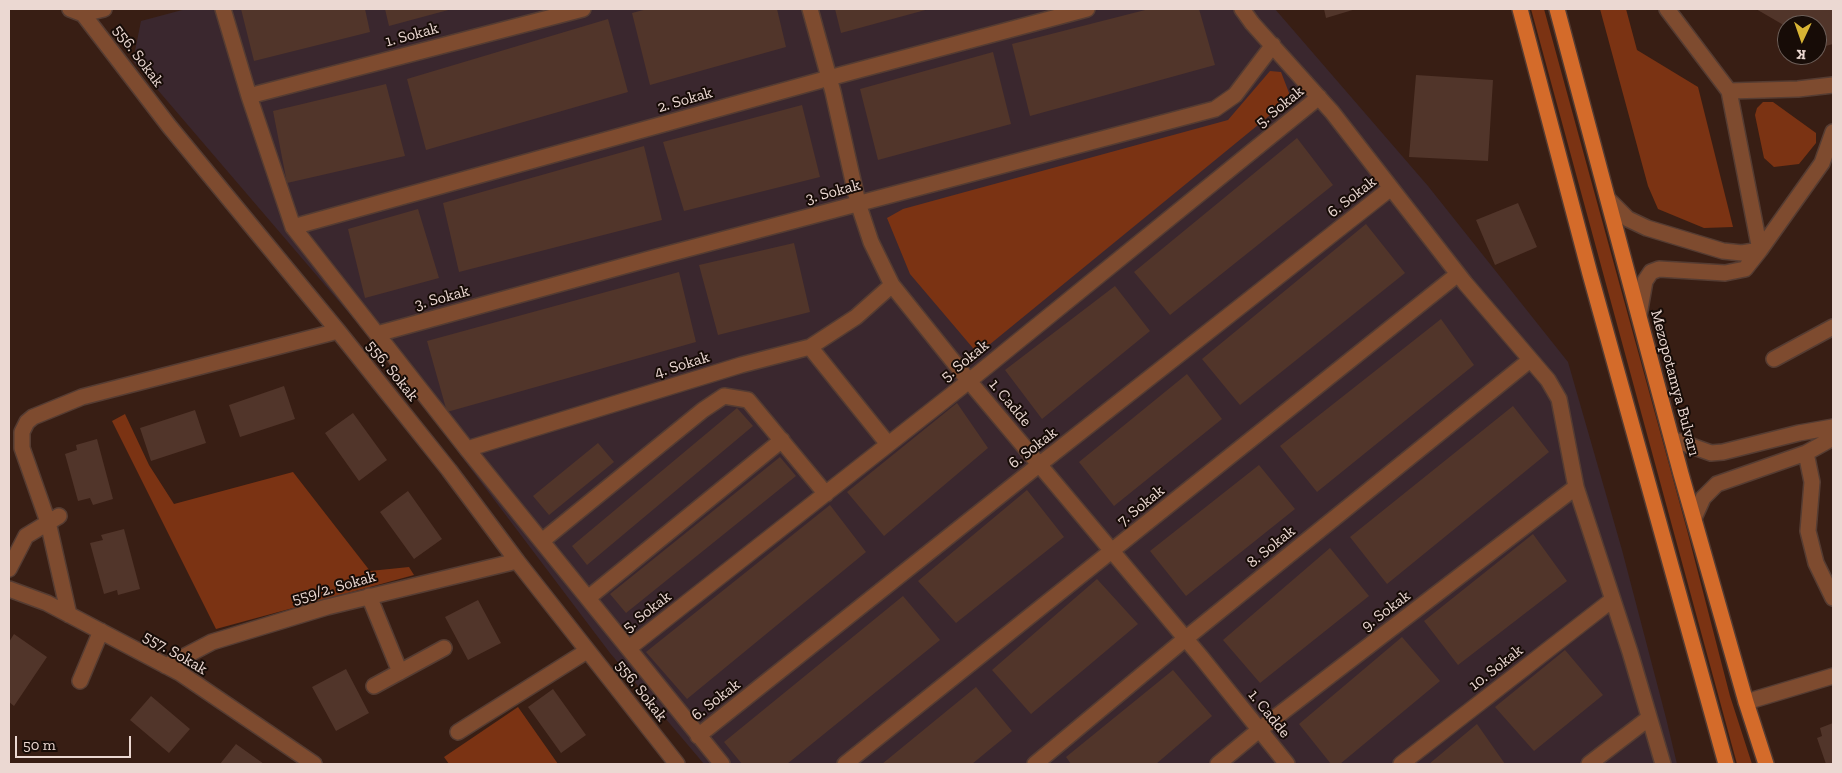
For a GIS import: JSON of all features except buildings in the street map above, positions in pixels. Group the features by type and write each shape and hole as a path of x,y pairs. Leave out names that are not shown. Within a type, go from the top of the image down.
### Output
{"main road":[{"path":"1520,9 1590,274 1726,764"},
{"name":"Mezopotamya Bulvarı","path":"1558,9 1672,439 1746,702 1766,764"}],"street":[{"path":"77,11 104,9"},
{"path":"223,9 249,96 293,227 467,449 722,764"},
{"name":"1. Sokak","path":"249,96 583,9"},
{"name":"1. Cadde","path":"810,9 829,78 858,203 871,242 892,284 969,381 1040,464 1287,764"},
{"name":"2. Sokak","path":"293,227 829,78 1087,9"},
{"path":"1242,9 1252,23 1319,98 1392,188 1458,274 1548,380 1559,399 1576,487 1663,764"},
{"path":"1667,9 1729,91 1760,250"},
{"name":"556. Sokak","path":"77,11 449,470 517,561 677,764"},
{"name":"3. Sokak","path":"377,334 858,203 1215,109 1235,95 1273,45"},
{"path":"1729,91 1798,89 1833,84"},
{"name":"5. Sokak","path":"629,648 969,381 1319,98"},
{"path":"1639,315 1645,281 1650,272 1659,269 1726,273 1745,269 1822,163 1833,132"},
{"name":"6. Sokak","path":"698,736 1040,464 1392,188"},
{"path":"1608,199 1628,219 1647,228 1723,251 1742,253 1760,250"},
{"name":"7. Sokak","path":"844,764 1458,274"},
{"name":"4. Sokak","path":"467,449 741,365 810,347 856,317 892,284"},
{"path":"1774,359 1833,328"},
{"path":"69,615 54,519 22,448 22,432 27,422 33,417 82,397 338,331"},
{"path":"810,347 888,444"},
{"name":"8. Sokak","path":"1035,764 1185,639 1530,360"},
{"path":"542,541 703,410 724,396 748,400 826,494"},
{"path":"1672,439 1711,453 1724,452 1799,433 1833,427"},
{"path":"1694,518 1703,498 1717,484 1806,453 1833,438"},
{"path":"588,598 782,440"},
{"path":"1806,453 1812,482 1808,531 1816,563 1833,598"},
{"name":"9. Sokak","path":"1218,764 1576,487"},
{"path":"9,569 26,536 54,519"},
{"name":"559/2. Sokak","path":"166,666 212,642 369,596 517,561"},
{"name":"557. Sokak","path":"9,590 47,603 180,673 314,764"},
{"path":"369,596 400,672"},
{"name":"10. Sokak","path":"1400,764 1612,600"},
{"path":"80,681 101,632"},
{"path":"374,686 444,648"},
{"path":"458,732 587,651"},
{"path":"1746,702 1833,676"},
{"path":"1589,764 1649,718"}],"shaded area":[{"path":"186,9 1275,9 1428,186 1568,362 1622,550 1677,764 704,764 610,653 384,354 133,61 141,21"},
{"path":"1531,9 1544,9 1687,530 1730,696 1752,764 1737,764"},
{"path":"1600,9 1626,9 1637,50 1698,87 1733,227 1704,228 1658,209 1648,186"},
{"path":"1270,71 1281,72 1291,98 978,354 910,274 887,218 903,209 1228,120"},
{"path":"1763,102 1773,102 1816,133 1816,143 1799,164 1774,167 1764,158 1755,115 1757,108"},
{"path":"125,414 149,465 174,504 293,472 370,571 409,567 414,575 216,629 112,421"},
{"path":"518,707 558,764 449,764 444,757"}]}
